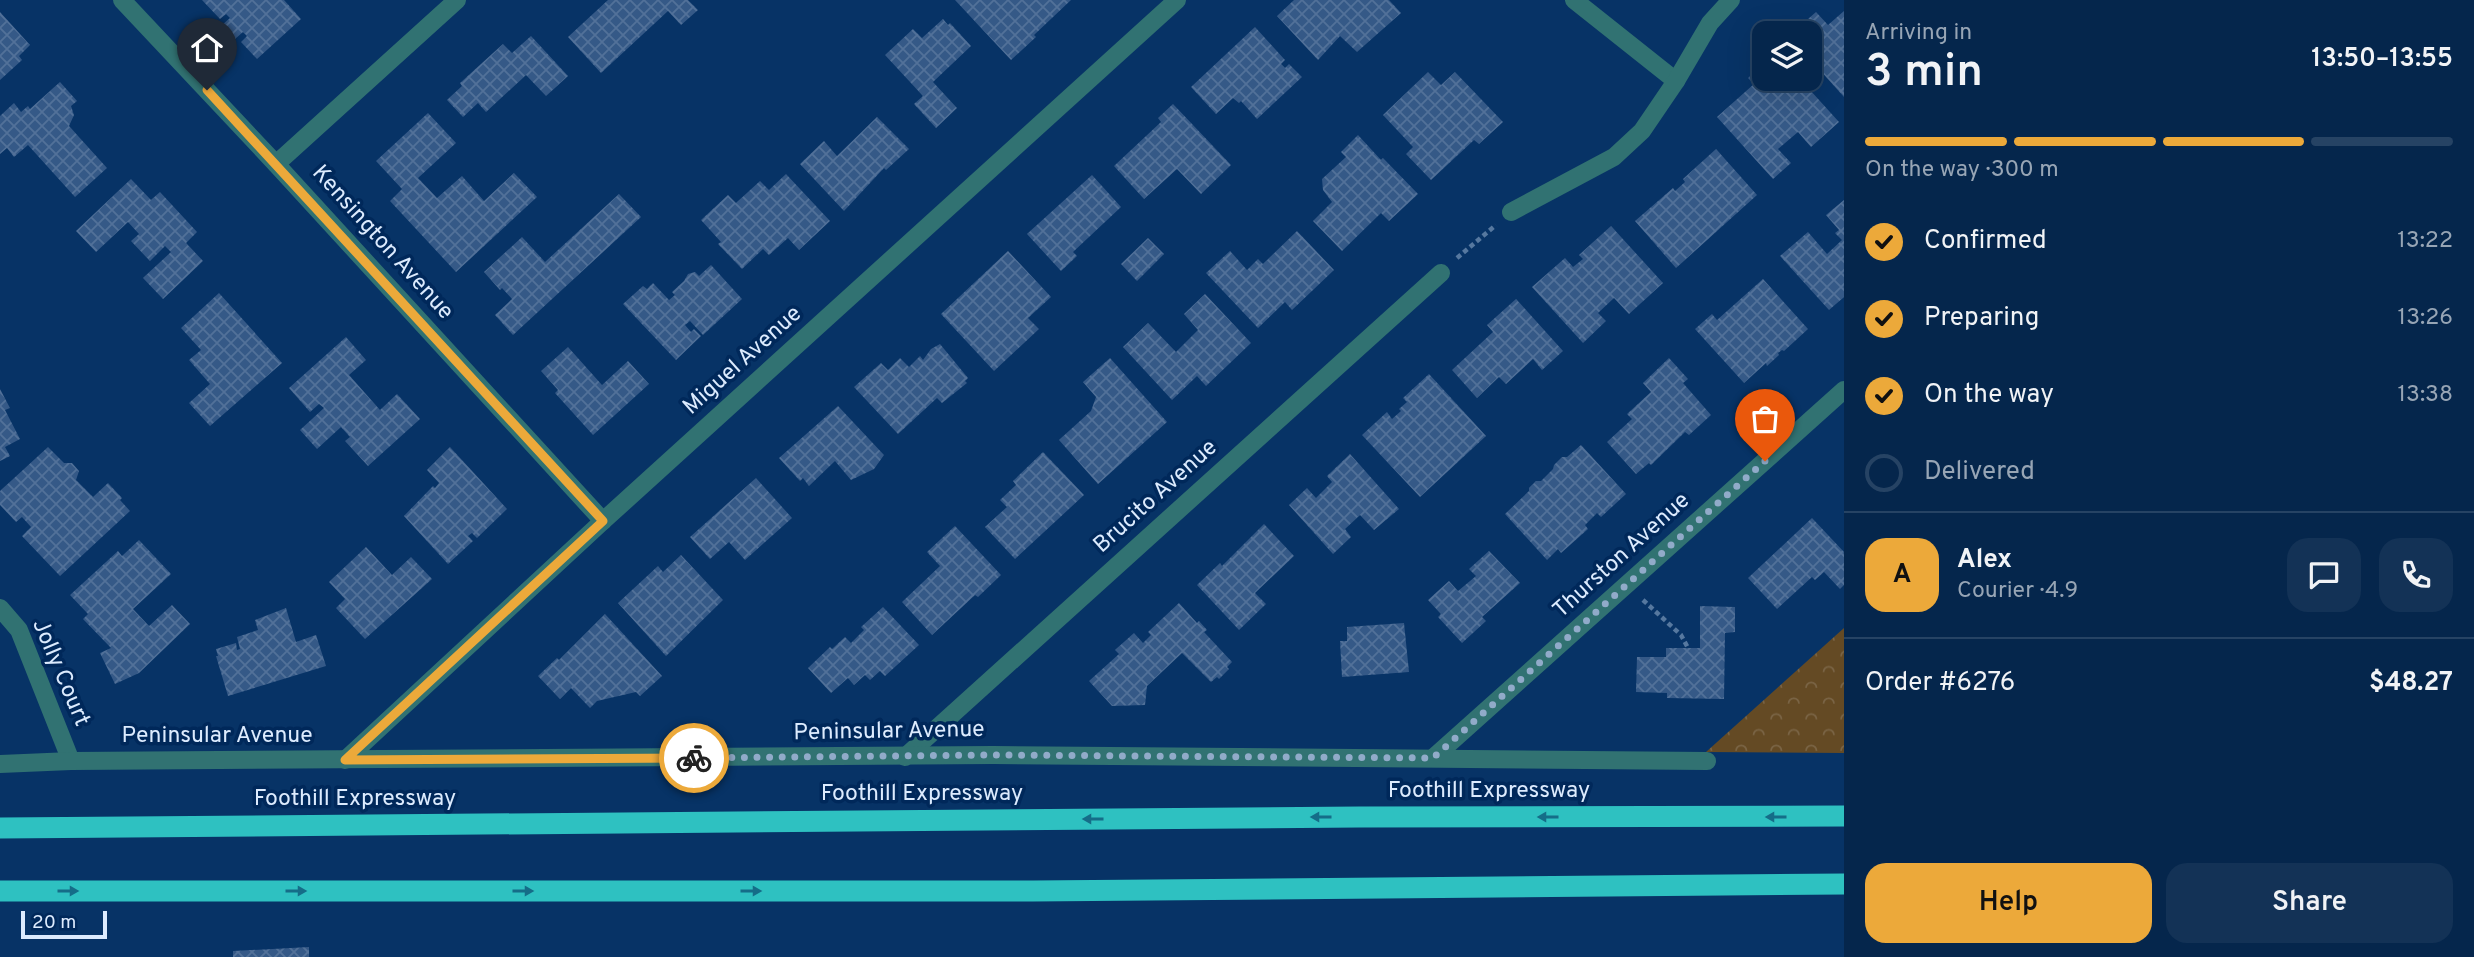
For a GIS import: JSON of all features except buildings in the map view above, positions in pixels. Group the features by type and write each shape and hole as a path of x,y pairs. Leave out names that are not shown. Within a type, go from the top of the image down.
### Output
{"highway":[{"name":"Foothill Expressway","path":"0,828 1359,817 1844,816"},
{"path":"0,891 1033,891 1844,884"}],"street":[{"name":"Kensington Avenue","path":"122,0 603,521"},
{"path":"276,164 457,0"},
{"name":"Miguel Avenue","path":"345,760 603,521 1177,0"},
{"path":"1574,0 1676,82"},
{"path":"1511,212 1614,157 1642,131 1676,82 1710,23 1731,0"},
{"name":"Brucito Avenue","path":"905,757 1441,273"},
{"name":"Thurston Avenue","path":"1433,758 1844,390"},
{"name":"Jolly Court","path":"0,608 19,630 71,761"},
{"name":"Peninsular Avenue","path":"0,764 71,761 993,755 1707,761"}],"path":[{"path":"1441,273 1511,212"},
{"path":"1626,586 1681,635 1688,648"}],"green space":[{"path":"1844,628 1844,753 1706,752"}],"way so far":[{"path":"694,758 993,755 1433,758 1765,461"}],"route":[{"path":"207,90 603,521 345,760 694,758"}]}
